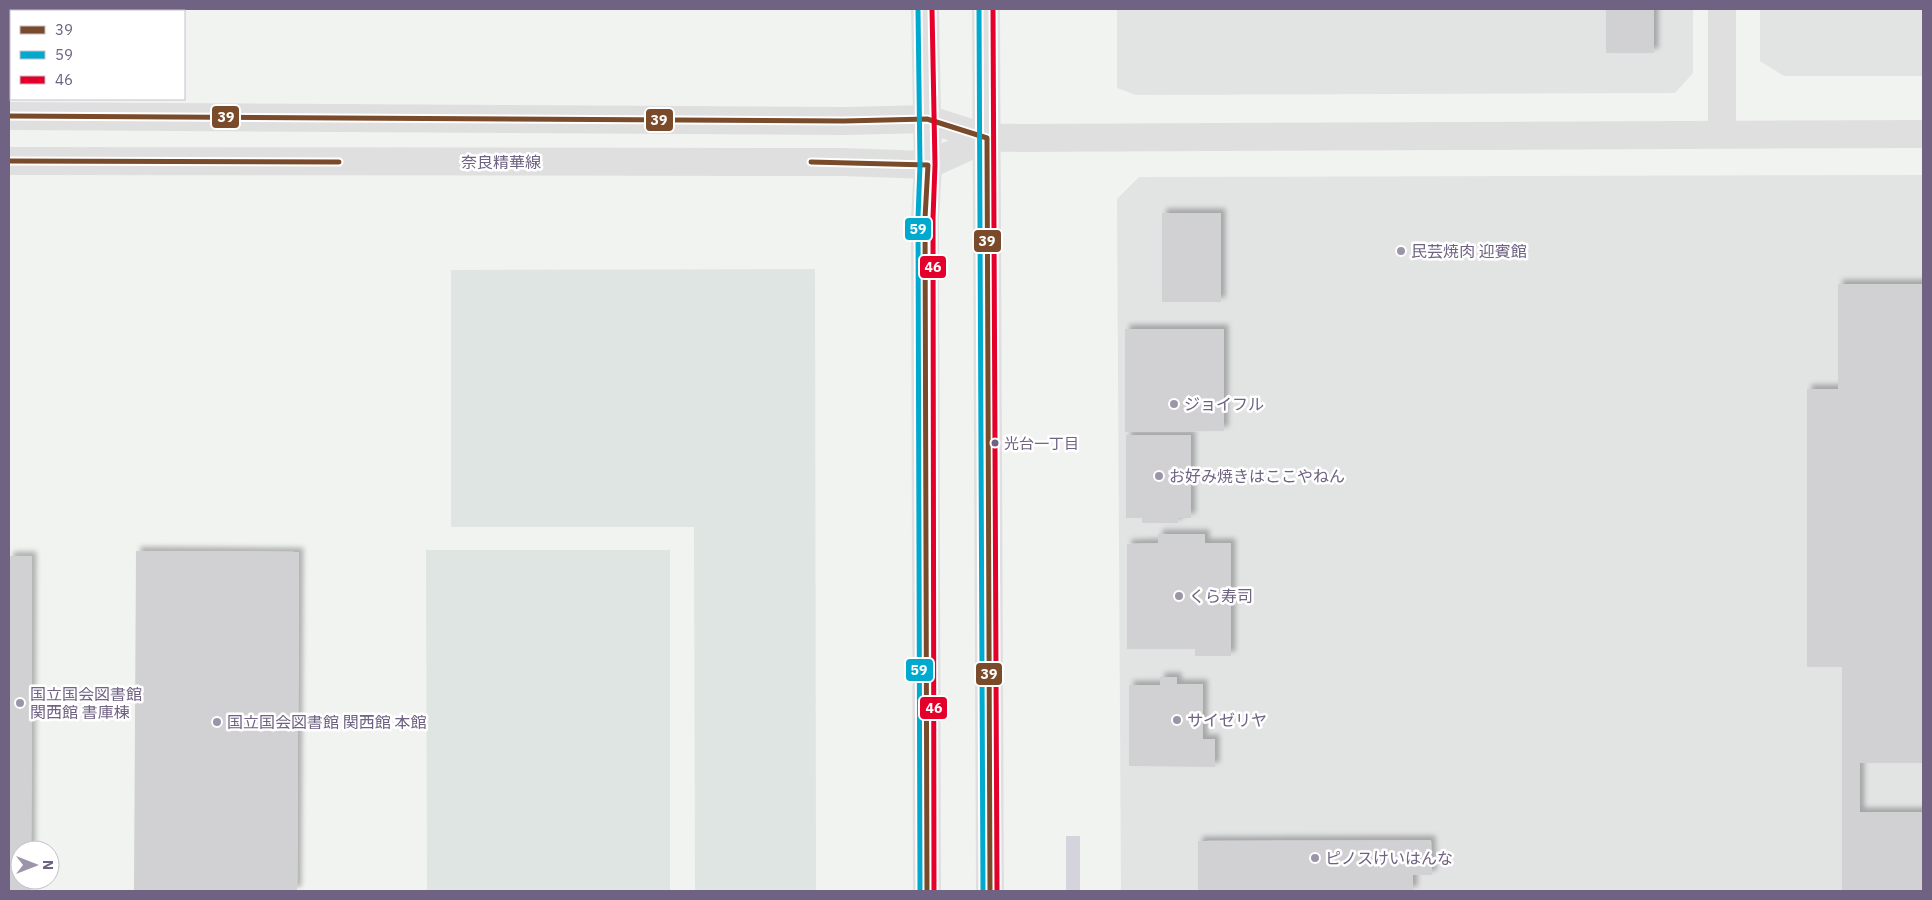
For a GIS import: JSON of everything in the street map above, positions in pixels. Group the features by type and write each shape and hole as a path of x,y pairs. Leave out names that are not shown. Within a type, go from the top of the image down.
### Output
{"main road":[{"path":"925,9 928,165 925,218 927,891"},
{"path":"986,9 990,891"},
{"path":"1722,9 1722,134"},
{"path":"9,116 844,121 927,118 987,138 1923,134"},
{"name":"奈良精華線","path":"9,161 843,162 928,165 987,138"}],"shaded area":[{"path":"1117,9 1693,9 1693,73 1675,93 1136,95 1117,88"},
{"path":"1760,9 1923,9 1923,76 1784,76 1760,61"},
{"path":"1923,175 1923,891 1121,891 1117,199 1139,177"},
{"path":"815,269 816,891 695,891 694,527 451,527 451,270"},
{"path":"426,550 670,550 670,891 427,891"},
{"path":"1066,836 1080,836 1080,891 1066,891"}],"building":[{"path":"1606,9 1654,9 1654,53 1606,53"},
{"path":"1162,213 1221,213 1221,302 1162,302"},
{"path":"1838,284 1923,284 1923,763 1860,763 1860,812 1923,812 1923,891 1842,891 1842,667 1807,667 1807,389 1838,389"},
{"name":"ジョイフル","path":"1125,329 1224,329 1224,431 1125,432"},
{"name":"お好み焼きはここやねん","path":"1126,435 1191,435 1191,518 1178,518 1178,523 1142,523 1142,518 1126,518"},
{"name":"くら寿司","path":"1158,534 1205,534 1205,543 1231,543 1231,656 1195,656 1195,649 1127,649 1127,544 1158,543"},
{"name":"国立国会図書館 関西館 本館","path":"136,551 299,552 297,891 134,891"},
{"name":"国立国会図書館 関西館 書庫棟","path":"9,556 32,556 31,840 10,840 10,890 31,891 9,891"},
{"path":"1160,677 1177,677 1177,684 1203,684 1203,739 1215,739 1215,767 1129,766 1129,685 1160,685"},
{"name":"ピノスけいはんな","path":"1431,840 1432,875 1413,875 1413,891 1198,891 1198,841"}],"transit line":[{"name":"59","path":"918,9 920,165 918,218 920,891"},
{"name":"46","path":"932,9 935,165 933,218 934,891"},
{"name":"59","path":"979,9 983,891"},
{"name":"46","path":"993,9 997,891"},
{"name":"39","path":"9,116 844,121 927,119 987,138 990,891"},
{"name":"39","path":"9,161 339,162"},
{"name":"39","path":"811,162 928,165 925,218 927,891"}],"place":[{"name":"民芸焼肉 迎賓館","path":"1401,251"},
{"name":"ジョイフル","path":"1174,404"},
{"name":"光台一丁目","path":"995,443"},
{"name":"お好み焼きはここやねん","path":"1159,476"},
{"name":"くら寿司","path":"1179,596"},
{"name":"国立国会図書館 関西館 書庫棟","path":"20,703"},
{"name":"サイゼリヤ","path":"1177,720"},
{"name":"国立国会図書館 関西館 本館","path":"217,722"},
{"name":"ピノスけいはんな","path":"1315,858"}]}
